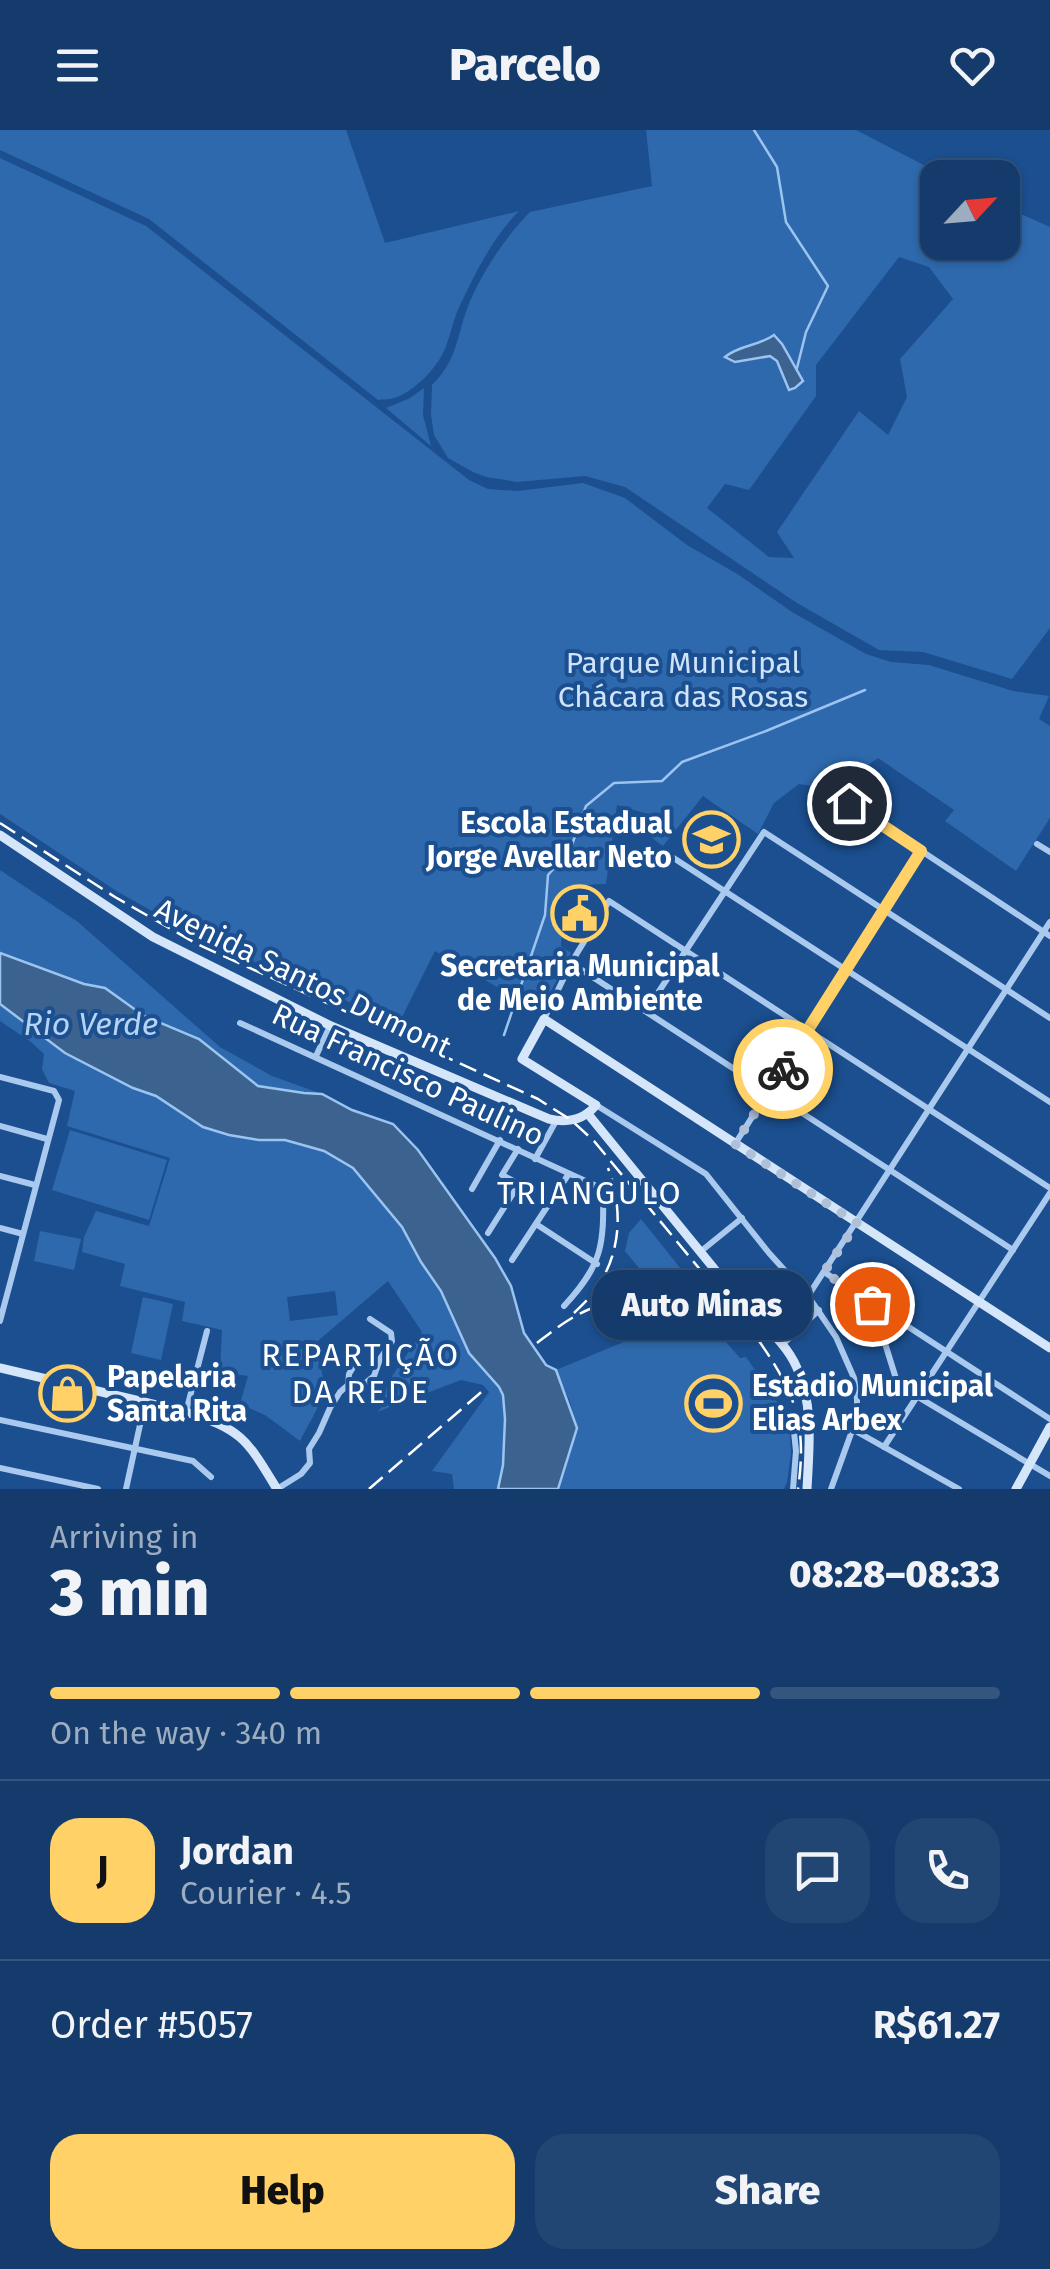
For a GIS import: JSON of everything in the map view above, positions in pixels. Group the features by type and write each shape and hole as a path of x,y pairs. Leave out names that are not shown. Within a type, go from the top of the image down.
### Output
{"street":[{"path":"849,803 1047,934"},
{"path":"646,1011 764,832 1050,1018"},
{"name":"Avenida Santos Dumont","path":"0,835 153,937 330,1026 556,1121"},
{"path":"1037,844 1050,852"},
{"path":"735,1144 921,851"},
{"path":"672,858 1050,1102"},
{"path":"831,1489 856,1417 857,1399 854,1378 819,1310 706,1174 592,1109 522,1059 571,963 609,901 1050,1191 884,1446"},
{"path":"808,1296 1006,990 1047,934 1050,922"},
{"path":"571,963 1013,1250"},
{"path":"544,1019 1050,1348"},
{"name":"Rua Francisco Paulino","path":"240,1023 603,1189 604,1232 597,1264"},
{"path":"316,1056 330,1026"},
{"path":"0,1076 54,1091 59,1100 0,1319"},
{"path":"536,1159 556,1121 572,1120 592,1109"},
{"path":"592,1109 700,1252 748,1310 784,1343 806,1394 807,1489"},
{"path":"0,1126 48,1139"},
{"path":"472,1188 500,1140"},
{"path":"488,1233 519,1184 502,1175 518,1149"},
{"path":"512,1260 568,1175"},
{"path":"0,1176 35,1185"},
{"path":"700,1252 742,1218"},
{"path":"536,1224 597,1264 564,1306"},
{"path":"0,1228 23,1234"},
{"path":"824,1272 1050,1419"},
{"path":"872,1304 898,1385 1050,1476"},
{"path":"784,1343 819,1310"},
{"path":"879,1324 887,1313"},
{"path":"348,1385 358,1390 374,1376 392,1341 391,1333 370,1318"},
{"path":"186,1412 208,1330"},
{"path":"0,1368 214,1421 235,1432 252,1448 277,1489 310,1464 308,1449 340,1392 348,1385 357,1361 352,1358"},
{"path":"126,1489 145,1402"},
{"path":"0,1420 193,1461 211,1477"},
{"path":"794,1423 794,1489"},
{"path":"852,1429 959,1489"},
{"path":"1016,1489 1049,1430"},
{"path":"0,1468 98,1489"}],"green space":[{"path":"0,130 346,130 385,243 519,211 500,233 477,272 436,364 409,390 392,399 378,400 149,219 0,150"},
{"path":"646,130 856,130 920,163 920,260 1020,260 1020,214 1050,227 1050,628 1012,679 923,652 879,650 797,603 625,487 585,476 517,482 486,477 448,458 434,435 432,385 452,357 468,306 487,269 530,212 652,186","holes":["899,257 929,267 953,299 900,359 907,397 888,435 859,411 777,532 794,558 769,557 707,508 725,484 749,490 816,396 816,365","774,336 803,381 789,390 777,361 770,355 741,360 728,353"]},
{"name":"Parque Municipal Chácara das Rosas","path":"0,158 146,226 469,480 488,489 518,491 583,483 625,498 687,545 866,654 891,662 929,665 1013,691 1049,696 1039,719 1050,726 1050,818 1016,871 945,821 954,810 878,758 833,789 799,784 774,803 758,834 703,796 663,846 648,835 644,813 617,805 606,884 581,889 570,902 561,946 571,953 540,1012 435,951 399,1023 209,943 118,892 0,814"},
{"path":"424,388 423,415 431,446 386,408"},
{"path":"0,870 78,922 220,1047 272,1076 322,1094 258,1086 199,1039 144,1016 105,988 0,953"},
{"path":"0,1004 65,1053 156,1096 203,1127 259,1140 285,1140 325,1151 353,1168 402,1227 441,1291 469,1353 503,1395 503,1465 498,1489 454,1489 452,1474 432,1471 489,1392 483,1385 461,1380 377,1412 388,1382 422,1332 388,1281 312,1346 322,1374 322,1395 300,1441 265,1415 240,1404 248,1376 220,1372 222,1330 182,1321 185,1302 120,1286 125,1264 82,1252 96,1211 149,1226 170,1158 67,1126 75,1091 49,1083 42,1069 44,1054 0,1021","holes":["335,1291 338,1315 290,1321 287,1297"]},
{"path":"70,1130 167,1160 149,1220 52,1190"},
{"path":"641,1219 685,1274 670,1285 653,1285 625,1251 629,1233"},
{"path":"40,1231 81,1239 74,1270 34,1261"},
{"path":"143,1297 173,1304 161,1360 131,1353"},
{"path":"691,1314 704,1317 740,1358 746,1357 789,1419 791,1454 784,1489 558,1489 577,1428 556,1370"}],"water":[{"path":"774,335 803,381 789,390 777,361 770,356 735,362 725,357"},
{"name":"Rio Verde","path":"0,953 105,988 144,1016 199,1039 258,1086 322,1094 352,1110 393,1124 418,1150 495,1258 511,1286 524,1333 546,1365 556,1370 577,1428 558,1489 498,1489 503,1465 503,1395 469,1353 441,1291 402,1227 353,1168 324,1151 285,1140 259,1140 203,1127 156,1096 65,1053 0,1004"}],"waterway":[{"path":"754,130 777,167 786,222 828,286 806,332 797,368"},
{"path":"504,1035 545,915 548,875 570,850 586,806 614,783 662,781 682,762 865,690"}],"railway":[{"path":"0,823 197,944 538,1099 571,1120 594,1141 772,1360 796,1411 801,1446 798,1489"},
{"path":"574,1313 592,1295 613,1255 618,1226 608,1168"},
{"path":"537,1343 583,1312 628,1298 685,1301 739,1324"},
{"path":"369,1489 486,1388"}],"way so far":[{"path":"783,1069 735,1144 857,1223 824,1272 872,1304"}],"place":[{"name":"Escola Estadual Jorge Avellar Neto","path":"711,840"},
{"name":"Secretaria Municipal de Meio Ambiente","path":"580,913"},
{"name":"Auto Minas","path":"872,1304"},
{"name":"Papelaria Santa Rita","path":"68,1394"},
{"name":"Estádio Municipal Elias Arbex","path":"713,1403"}],"district":[{"name":"TRIANGULO","path":"590,1193"},
{"name":"REPARTIÇÃO DA REDE","path":"361,1374"}],"route":[{"path":"783,1069 921,851 849,803"}]}
